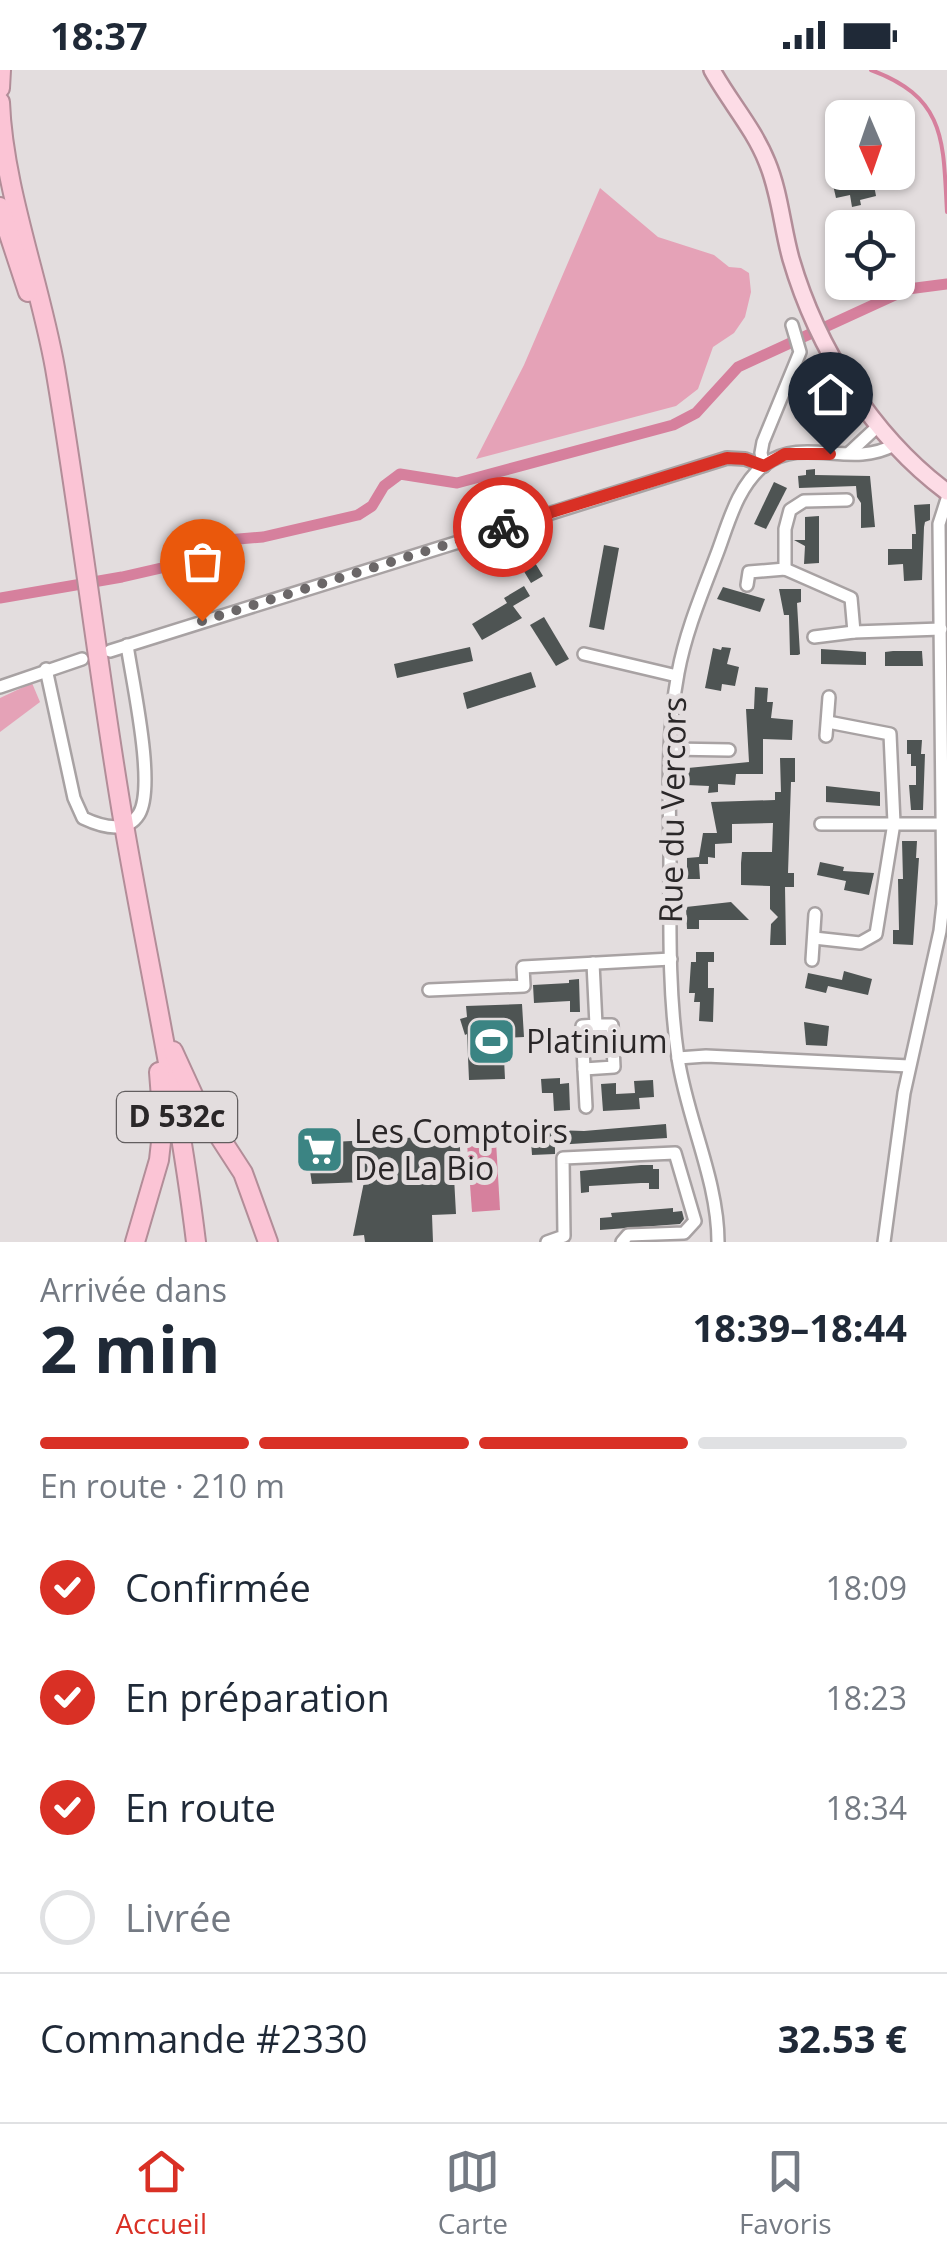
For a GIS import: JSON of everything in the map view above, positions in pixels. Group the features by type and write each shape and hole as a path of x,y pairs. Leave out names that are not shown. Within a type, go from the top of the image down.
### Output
{"highway":[{"path":"0,88 1,70"},
{"path":"0,102 10,175 36,300"},
{"path":"0,184 36,300"},
{"path":"0,207 36,300"},
{"path":"0,234 36,300"},
{"name":"D 532c","path":"36,300 51,367 124,825 188,1175 196,1242"},
{"path":"135,1242 158,1160 162,1124 154,992"},
{"path":"154,992 185,1079 242,1173 268,1242"}],"main road":[{"path":"712,70 768,164 790,255 840,371 878,426 947,496"}],"street":[{"path":"764,466 763,442 800,352 792,325"},
{"path":"845,455 856,450 878,426"},
{"path":"110,650 727,458 764,466 795,452 876,454 894,444"},
{"name":"Rue du Vercors","path":"718,1242 678,1058 671,960 670,749 677,676 689,628 731,515 747,482 764,466"},
{"path":"884,1242 909,1066 940,931 944,824 939,524 947,496"},
{"path":"785,568 785,529 790,510 804,501 847,500"},
{"path":"748,585 750,572 785,568 851,598 854,632"},
{"path":"814,636 941,629"},
{"path":"46,670 74,798 83,818 105,828 124,825 138,815 146,790 127,645"},
{"path":"584,654 677,676"},
{"path":"0,687 82,659"},
{"path":"826,736 829,697"},
{"path":"814,938 860,943 876,934 894,822 890,734 828,722"},
{"path":"670,749 729,750"},
{"path":"821,824 944,824"},
{"path":"812,960 815,914"},
{"name":"Rue du Vercors","path":"429,990 524,986 523,966 671,960"},
{"path":"593,963 596,1026"},
{"path":"584,1069 614,1067 612,1025 582,1026 584,1069 586,1107"},
{"path":"678,1058 909,1066"},
{"path":"548,1242 564,1236 563,1158 674,1153 694,1221 691,1228 684,1233 628,1234 622,1242"},
{"path":"686,1188 708,1182"}],"shaded area":[{"path":"600,188 658,237 714,255 729,267 749,273 751,292 745,317 734,333 713,347 698,389 676,406 476,459 524,365"},
{"path":"32,683 40,702 0,732 0,698"},
{"path":"496,1141 500,1210 472,1212 467,1143"}],"building":[{"path":"834,190 875,190 876,196 860,200 861,205 852,207 850,195 836,198"},
{"path":"815,469 815,475 870,476 875,527 861,528 856,486 799,488 798,476"},
{"path":"774,482 787,488 766,529 754,524"},
{"path":"930,504 930,520 924,527 922,580 904,581 903,564 888,565 888,549 912,549 912,534 916,534 914,505"},
{"path":"819,516 819,563 804,564 805,546 794,540 805,540 805,517"},
{"path":"517,533 543,576 531,583 508,545 493,554 487,543"},
{"path":"604,545 619,548 604,630 589,627"},
{"path":"524,586 530,596 513,606 522,618 482,640 472,624 507,603 504,598"},
{"path":"723,587 765,599 760,612 717,599"},
{"path":"779,589 801,589 801,602 797,603 798,655 790,655 789,615 784,615"},
{"path":"544,617 569,659 556,666 530,625"},
{"path":"470,647 473,661 397,678 394,664"},
{"path":"713,648 731,648 727,664 739,667 735,686 722,684 721,691 705,688"},
{"path":"821,649 866,652 866,665 821,664"},
{"path":"922,651 923,666 885,666 885,652"},
{"path":"531,672 536,687 467,709 463,693"},
{"path":"755,687 768,688 767,702 773,702 771,718 793,720 792,740 763,739 763,774 736,774 735,785 718,784 718,792 708,793 709,786 687,785 688,768 749,762 746,709 754,709"},
{"path":"907,740 922,740 923,810 911,810 909,785 916,785 916,766 911,766"},
{"path":"780,758 795,758 788,873 794,873 794,887 785,887 786,945 770,945 771,924 778,917 770,909 770,886 741,885 741,863 742,852 772,852 773,823 732,824 732,843 715,844 715,858 708,857 708,864 699,864 700,879 687,879 687,858 699,857 703,833 717,833 711,802 775,800 775,792 781,792"},
{"path":"826,786 880,792 880,806 826,802"},
{"path":"902,841 917,841 919,858 913,945 893,944 893,930 899,930"},
{"path":"820,862 844,867 843,871 874,873 869,895 844,890 846,881 817,875"},
{"path":"731,902 749,920 699,920 699,929 687,929 686,907"},
{"path":"696,952 714,952 714,962 708,962 708,988 714,988 713,1022 699,1021 700,1002 694,1002 695,993 689,993 691,962 696,962"},
{"path":"844,971 872,979 868,995 828,986 826,993 805,988 808,973 842,980"},
{"path":"579,979 580,1012 570,1012 570,1001 534,1003 533,985"},
{"name":"Platinium","path":"522,1004 524,1037 503,1038 505,1079 469,1080 467,1034 460,1019 467,1017 466,1006"},
{"path":"804,1022 829,1026 827,1046 806,1045"},
{"path":"560,1078 560,1084 569,1083 570,1110 554,1111 553,1093 542,1093 541,1079"},
{"path":"653,1080 654,1097 639,1098 640,1109 603,1111 601,1084 616,1083 616,1094 635,1093 634,1081"},
{"path":"554,1123 554,1130 584,1131 666,1124 667,1138 555,1145 555,1154 532,1155 535,1124"},
{"path":"459,1135 462,1176 454,1177 456,1214 432,1215 433,1242 365,1242 364,1235 353,1236 364,1182 312,1184 305,1138 332,1137 333,1142"},
{"path":"641,1165 659,1169 659,1189 649,1189 649,1183 641,1183 589,1186 589,1192 581,1193 580,1171"},
{"path":"673,1208 673,1212 682,1211 684,1219 680,1224 600,1230 600,1218 612,1217 611,1213"}],"waterway":[{"path":"871,70 914,94 936,125 944,164 947,212"},
{"path":"0,598 205,558 227,540 263,537 358,515 372,506 384,486 400,474 457,483 673,425 696,413 738,367 908,289 947,284"}],"way so far":[{"path":"202,621 503,527"}],"place":[{"name":"Platinium","path":"491,1042"},
{"name":"Les Comptoirs De La Bio","path":"319,1150"}],"route":[{"path":"503,527 727,458 764,466 785,454 830,454"}]}
